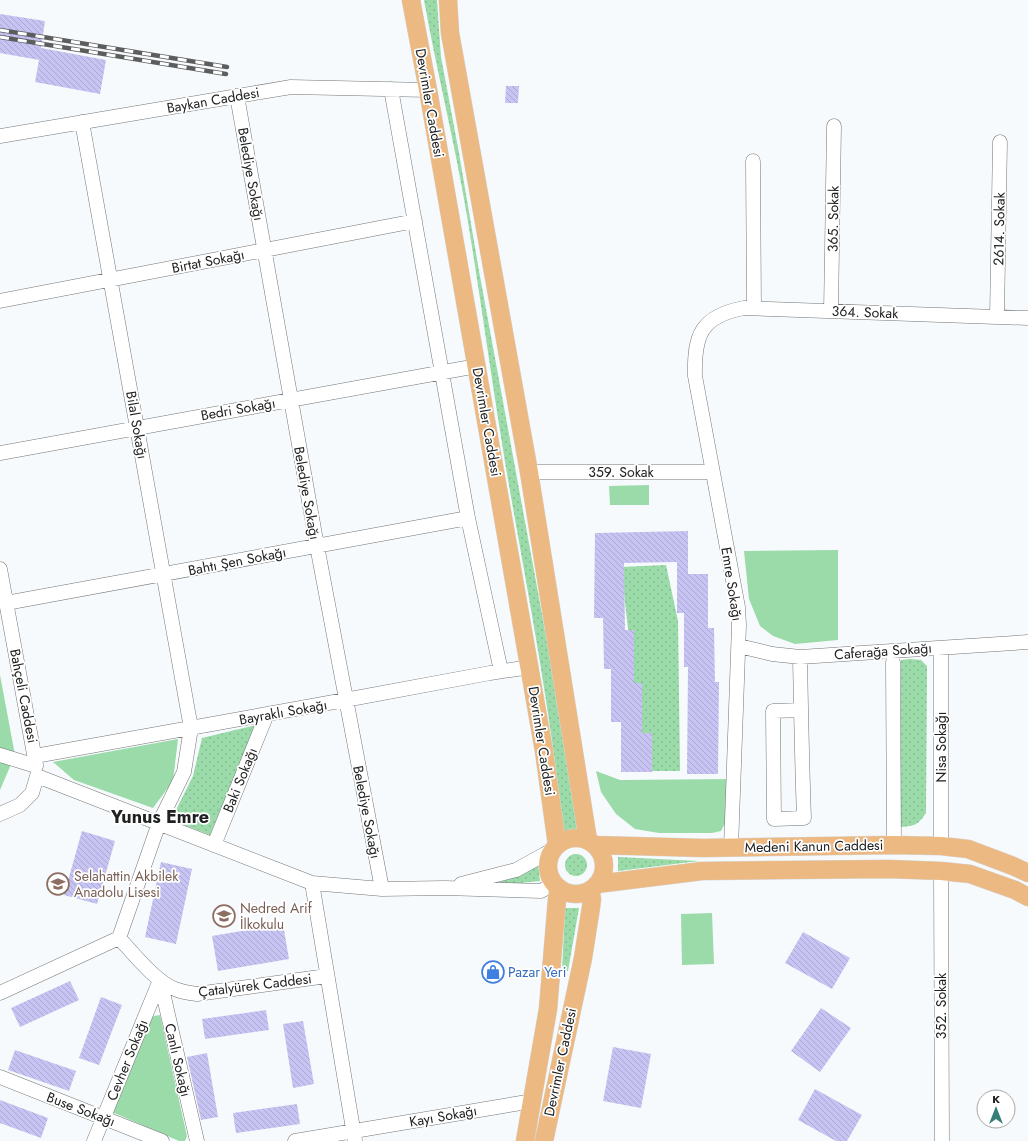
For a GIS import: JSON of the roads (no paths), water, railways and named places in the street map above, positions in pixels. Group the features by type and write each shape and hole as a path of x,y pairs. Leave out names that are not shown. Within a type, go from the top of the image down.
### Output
{"main road":[{"name":"Devrimler Caddesi","path":"411,0 530,667 544,751 555,848"},
{"name":"Devrimler Caddesi","path":"448,0 450,22 468,134 529,472 591,843"},
{"path":"450,22 460,0"},
{"path":"571,838 579,838 591,843 600,852 604,860 602,877 594,887 582,893 565,891 557,885 550,874 548,866 549,858 555,848 571,838"},
{"name":"Medeni Kanun Caddesi","path":"591,843 731,848 894,845 941,846 968,849 1028,873"},
{"path":"941,846 941,871"},
{"name":"Medeni Kanun Caddesi","path":"594,887 702,871 890,869 970,874 1015,890 1028,897"},
{"name":"Devrimler Caddesi","path":"525,1141 548,1009 557,885"},
{"name":"Devrimler Caddesi","path":"544,1141 583,958 594,887"}],"street":[{"name":"Baykan Caddesi","path":"0,136 291,87 428,90"},
{"path":"391,89 468,518 501,671"},
{"name":"Belediye Sokağı","path":"237,96 345,700 382,889"},
{"name":"Bilal Sokağı","path":"82,122 192,728"},
{"name":"365. Sokak","path":"831,311 834,126"},
{"name":"2614. Sokak","path":"997,317 1000,142"},
{"path":"753,161 754,308"},
{"name":"Birtat Sokağı","path":"0,300 415,221"},
{"name":"364. Sokak","path":"706,325 714,318 728,311 744,308 1028,318"},
{"name":"Emre Sokağı","path":"706,325 700,334 697,346 694,360 695,376 738,607 739,646 731,848"},
{"name":"Bedri Sokağı","path":"0,453 477,366"},
{"name":"359. Sokak","path":"529,472 713,472"},
{"name":"Bahtı Şen Sokağı","path":"6,603 468,518"},
{"name":"Bahçeli Caddesi","path":"0,569 36,766"},
{"name":"Caferağa Sokağı","path":"739,646 772,654 800,657 1028,642"},
{"name":"Nisa Sokağı","path":"941,648 941,846"},
{"path":"800,657 804,818 774,818 773,711 801,710"},
{"path":"893,662 894,845"},
{"name":"Bayraklı Sokağı","path":"36,766 192,728 501,671 530,667"},
{"name":"Baki Sokağı","path":"214,845 266,714"},
{"path":"0,993 119,938 159,823 184,772 192,728"},
{"path":"0,755 36,766 159,823 312,883 382,889 444,888 541,891 557,885"},
{"path":"0,814 20,804 32,793 36,766"},
{"path":"444,888 516,870 555,848"},
{"name":"352. Sokak","path":"941,871 942,1141"},
{"path":"295,1141 354,1136 312,883"},
{"name":"Çatalyürek Caddesi","path":"119,938 160,980 174,989 196,994 328,976"},
{"name":"Cevher Sokağı","path":"94,1141 160,980"},
{"name":"Canlı Sokağı","path":"160,980 197,1141"},
{"name":"Buse Sokağı","path":"0,1077 162,1141"},
{"name":"Kayı Sokağı","path":"354,1136 533,1101"}],"railway":[{"path":"0,30 227,67"},
{"path":"0,37 226,74"}],"place":[{"name":"Selahattin Akbilek Anadolu Lisesi","path":"58,884"},
{"name":"Nedred Arif İlkokulu","path":"224,916"},
{"name":"Pazar Yeri","path":"493,972"}],"district":[{"name":"Yunus Emre","path":"160,817"}]}
